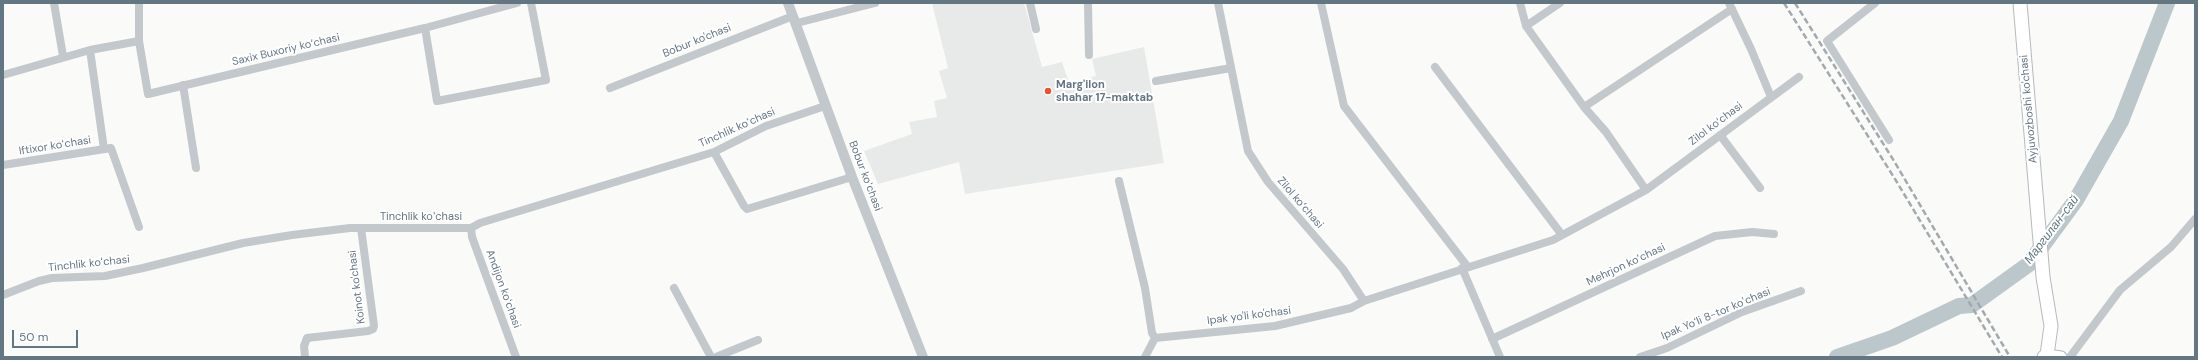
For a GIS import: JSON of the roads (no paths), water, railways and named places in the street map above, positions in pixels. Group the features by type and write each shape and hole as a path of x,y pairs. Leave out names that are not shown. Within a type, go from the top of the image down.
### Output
{"main road":[{"name":"Ayjuvozboshi ko'chasi","path":"2020,3 2037,216 2043,277 2050,326 2046,356"},
{"path":"2046,356 2061,357"}],"street":[{"path":"54,3 63,56"},
{"name":"Saxix Buxoriy ko‘chasi","path":"139,3 139,41 148,94 425,28 517,3"},
{"path":"425,28 437,100 546,80 531,3"},
{"name":"Bobur koʻchasi","path":"788,3 852,177 923,357"},
{"path":"795,20 875,3"},
{"path":"1030,3 1036,29"},
{"path":"1088,3 1090,55"},
{"name":"Zilol ko‘chasi","path":"1218,3 1248,152 1268,182 1343,269 1364,301 1464,267 1553,240 1646,190 1799,77"},
{"path":"1321,3 1344,106 1464,267 1500,357"},
{"path":"1520,3 1526,26 1584,108 1606,132 1646,190"},
{"path":"1526,26 1560,3"},
{"path":"1875,3 1827,41 1889,140"},
{"path":"1584,108 1730,6 1771,97"},
{"name":"Bobur ko'chasi","path":"610,88 795,20"},
{"path":"3,75 63,56 139,41"},
{"path":"90,50 108,149 139,227"},
{"path":"1435,67 1562,235"},
{"path":"1156,81 1231,68"},
{"path":"183,85 196,168"},
{"name":"Tinchlik koʻchasi","path":"3,295 39,281 112,274 143,268 243,242 361,228 471,228 480,223 714,152 766,126 825,106"},
{"path":"1720,134 1760,188"},
{"name":"Iftixor koʻchasi","path":"3,165 108,149"},
{"path":"714,152 747,209 852,177"},
{"path":"1119,181 1145,288 1154,338 1145,357"},
{"path":"2070,357 2120,290 2171,247 2195,219"},
{"name":"Koinot ko'chasi","path":"305,357 304,346 307,338 368,331 373,329 374,326 361,228"},
{"name":"Andijon koʻchasi","path":"471,228 472,237 516,357"},
{"name":"Mehrjon koʻchasi","path":"1492,339 1715,236 1752,232 1774,234"},
{"path":"674,288 711,357"},
{"name":"Ipak Yoʻli 8-tor koʼchasi","path":"1640,357 1667,348 1742,312 1801,290"},
{"name":"Ipak yo'li ko'chasi","path":"1154,338 1275,326 1351,308 1364,301"},
{"path":"716,357 758,340"}],"waterway":[{"name":"Маргилан-сай","path":"1837,357 1892,338 1959,306 1972,305 2029,264 2076,200 2121,121 2167,3"}],"railway":[{"path":"1784,3 1895,179 2002,357"},
{"path":"1795,3 1894,161 2010,357"}],"place":[{"name":"Marg'ilon shahar 17-maktab","path":"1048,91"}]}
